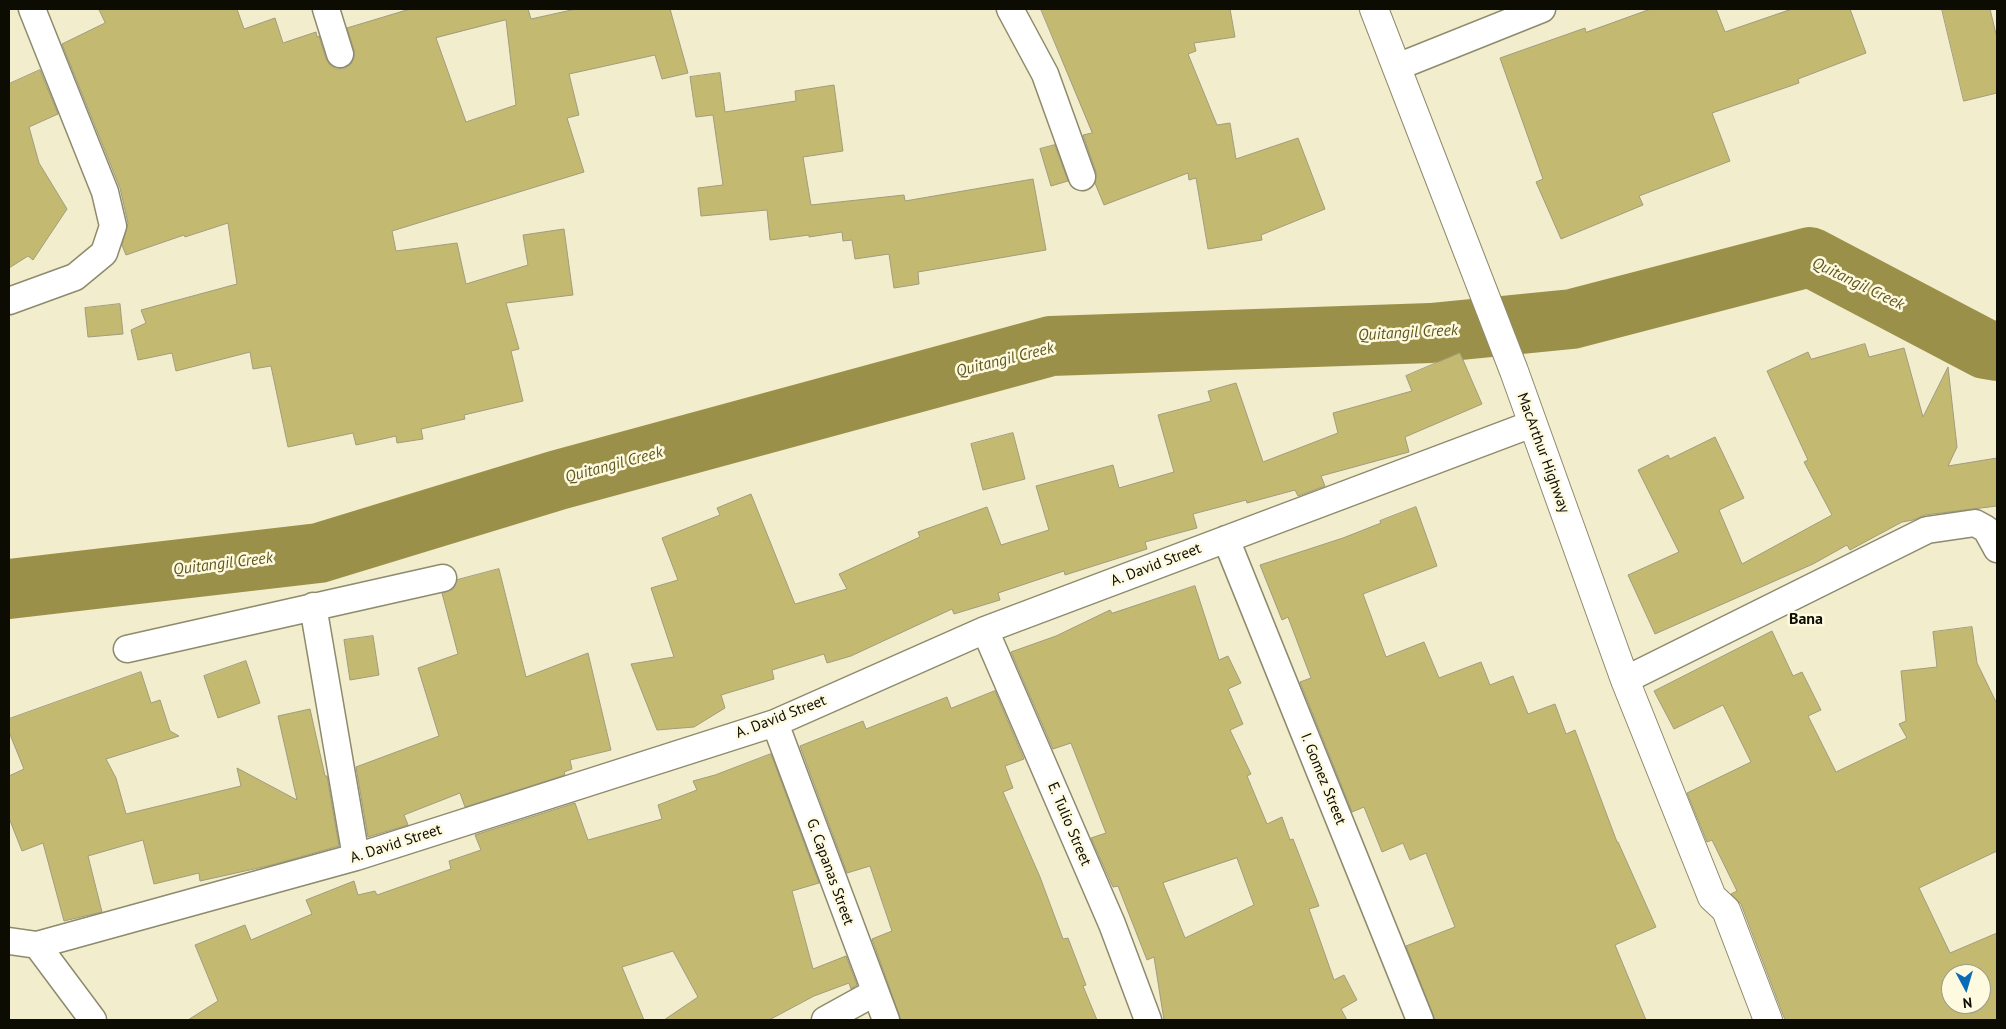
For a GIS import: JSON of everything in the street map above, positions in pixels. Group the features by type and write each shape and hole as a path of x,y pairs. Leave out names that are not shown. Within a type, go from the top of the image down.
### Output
{"highway":[{"name":"MacArthur Highway","path":"1374,9 1514,371 1625,680 1712,897 1726,910 1768,1020"},
{"name":"MacArthur Highway","path":"1712,897 1710,916 1748,1020"}],"street":[{"path":"9,301 75,277 104,253 113,226 105,192 32,9"},
{"path":"326,9 340,54"},
{"path":"1010,9 1045,74 1082,177"},
{"path":"1397,67 1542,9"},
{"name":"A. David Street","path":"9,941 37,945 356,857 775,723 985,630 1532,424"},
{"path":"1625,680 1927,530 1975,522 1986,529 1997,549"},
{"name":"I. Gomez Street","path":"1226,539 1420,1020"},
{"path":"127,649 443,578"},
{"path":"313,606 356,857"},
{"name":"E. Tulio Street","path":"985,630 1112,924 1148,1020"},
{"name":"G. Capanas Street","path":"775,723 874,993 886,1020"},
{"path":"37,945 94,1020"},
{"path":"825,1020 874,993"}],"building":[{"path":"99,9 237,9 244,29 275,18 283,43 316,32 326,59 330,65 337,69 345,68 351,64 354,58 354,50 347,28 410,9 528,9 531,19 576,9 670,9 688,73 662,79 655,55 569,74 579,115 567,118 584,172 392,231 396,251 457,243 466,284 528,265 523,235 564,229 573,295 506,303 519,349 511,351 523,401 464,415 465,419 421,429 423,439 397,443 396,436 356,445 353,433 288,447 271,366 253,369 250,352 176,371 172,353 138,360 131,330 146,323 141,310 237,284 228,223 185,237 184,235 126,255 122,245 128,223 120,188 62,44 105,23","holes":["506,20 516,105 466,122 436,38"]},
{"path":"1041,9 1230,9 1235,37 1194,43 1196,51 1188,54 1217,125 1230,123 1236,159 1298,138 1325,209 1261,235 1262,240 1208,249 1196,178 1189,180 1188,173 1104,205 1095,183 1096,172 1083,135 1092,133"},
{"path":"1651,9 1716,9 1725,32 1792,9 1850,9 1866,53 1798,79 1799,83 1712,113 1730,161 1639,196 1643,205 1561,239 1536,182 1543,179 1500,58 1585,28 1586,32"},
{"path":"1942,9 1990,9 1997,38 1997,93 1964,101"},
{"path":"40,70 58,114 29,127 39,163 67,209 33,260 28,256 9,268 9,84"},
{"path":"720,73 725,112 796,101 795,91 834,85 843,151 803,157 811,205 904,195 905,201 1033,179 1046,250 918,272 919,284 894,288 889,254 855,259 852,240 843,241 842,232 770,240 767,210 701,216 698,188 723,185 713,115 696,117 690,77"},
{"path":"1055,145 1068,181 1051,186 1040,149"},
{"path":"120,304 123,334 88,337 85,308"},
{"path":"1865,344 1869,357 1904,348 1923,417 1948,367 1957,447 1948,466 1997,458 1997,506 1925,515 1902,522 1850,550 1847,545 1813,564 1655,634 1628,575 1679,552 1638,470 1668,455 1670,459 1715,437 1744,498 1719,510 1742,564 1832,515 1804,462 1808,460 1767,371 1808,352 1811,359"},
{"path":"1460,353 1482,404 1405,437 1409,452 1321,476 1325,486 1298,496 1295,490 1247,503 1246,500 1193,514 1197,528 1145,542 1147,549 1065,575 1064,571 998,593 1000,600 954,614 952,609 851,656 827,663 824,654 772,670 774,679 721,695 725,708 694,727 657,730 631,664 674,657 651,588 678,580 662,538 720,515 717,508 751,494 795,604 847,589 839,574 920,537 918,532 987,507 1001,545 1049,530 1036,486 1113,465 1119,488 1174,472 1158,415 1211,401 1208,391 1236,383 1263,462 1338,433 1333,413 1412,391 1406,376"},
{"path":"1013,433 1025,479 983,490 971,444"},
{"path":"1416,507 1437,566 1363,594 1386,657 1424,642 1439,678 1481,662 1490,685 1513,676 1528,714 1555,704 1566,734 1575,730 1617,842 1656,927 1615,945 1646,1020 1435,1020 1406,946 1455,927 1426,853 1410,860 1403,843 1382,852 1364,807 1352,812 1300,682 1311,678 1288,617 1282,620 1260,565 1343,538"},
{"path":"499,569 526,677 588,653 611,750 570,760 572,769 564,772 565,775 465,807 460,793 404,815 408,825 368,837 356,767 439,736 418,668 458,654 442,593 453,589 457,580"},
{"path":"1195,586 1219,660 1228,656 1241,683 1228,689 1243,724 1230,730 1251,774 1247,776 1267,824 1282,817 1290,840 1293,839 1319,906 1309,909 1334,980 1344,975 1357,1000 1341,1009 1347,1020 1164,1020 1154,957 1147,960 1118,886 1113,887 1091,838 1106,833 1071,743 1053,749 1011,652 1056,636 1110,610 1112,613","holes":["1237,858 1254,905 1185,938 1163,883"]},
{"path":"1972,627 1977,663 1997,704 1997,851 1919,888 1950,953 1997,933 1997,1020 1785,1020 1741,904 1731,894 1737,891 1712,840 1707,842 1687,793 1751,762 1723,705 1674,729 1654,691 1772,631 1793,676 1802,672 1821,710 1808,716 1836,772 1907,738 1899,724 1906,721 1901,671 1937,667 1933,632"},
{"path":"373,636 379,675 350,680 344,640"},
{"path":"246,661 260,703 218,718 204,676"},
{"path":"141,672 151,703 160,700 170,731 179,736 106,759 116,778 126,814 241,786 237,768 297,800 278,716 310,709 325,776 327,776 339,846 272,865 200,881 199,873 154,884 143,840 88,856 102,912 64,921 43,843 22,851 9,818 9,776 24,769 9,732 9,719"},
{"path":"995,691 1024,759 1005,766 1013,788 1003,792 1040,877 1063,939 1068,938 1086,985 1083,986 1097,1020 901,1020 872,939 892,931 870,866 847,873 800,746 863,721 866,729 947,697 951,708"},
{"path":"771,754 819,883 792,891 813,969 846,956 857,985 851,989 849,983 814,996 769,1020 664,1020 698,997 673,951 622,967 644,1020 188,1020 218,1001 195,945 245,925 251,940 312,914 306,900 354,881 358,895 375,891 377,895 451,869 449,861 481,850 475,835 575,803 588,840 662,819 658,805 697,790 693,781 715,775"}],"waterway":[{"name":"Quitangil Creek","path":"9,589 319,553 558,480 1051,346 1431,333 1572,319 1810,257 1985,349 1997,351"}],"district":[{"name":"Bana","path":"1806,619"}]}
